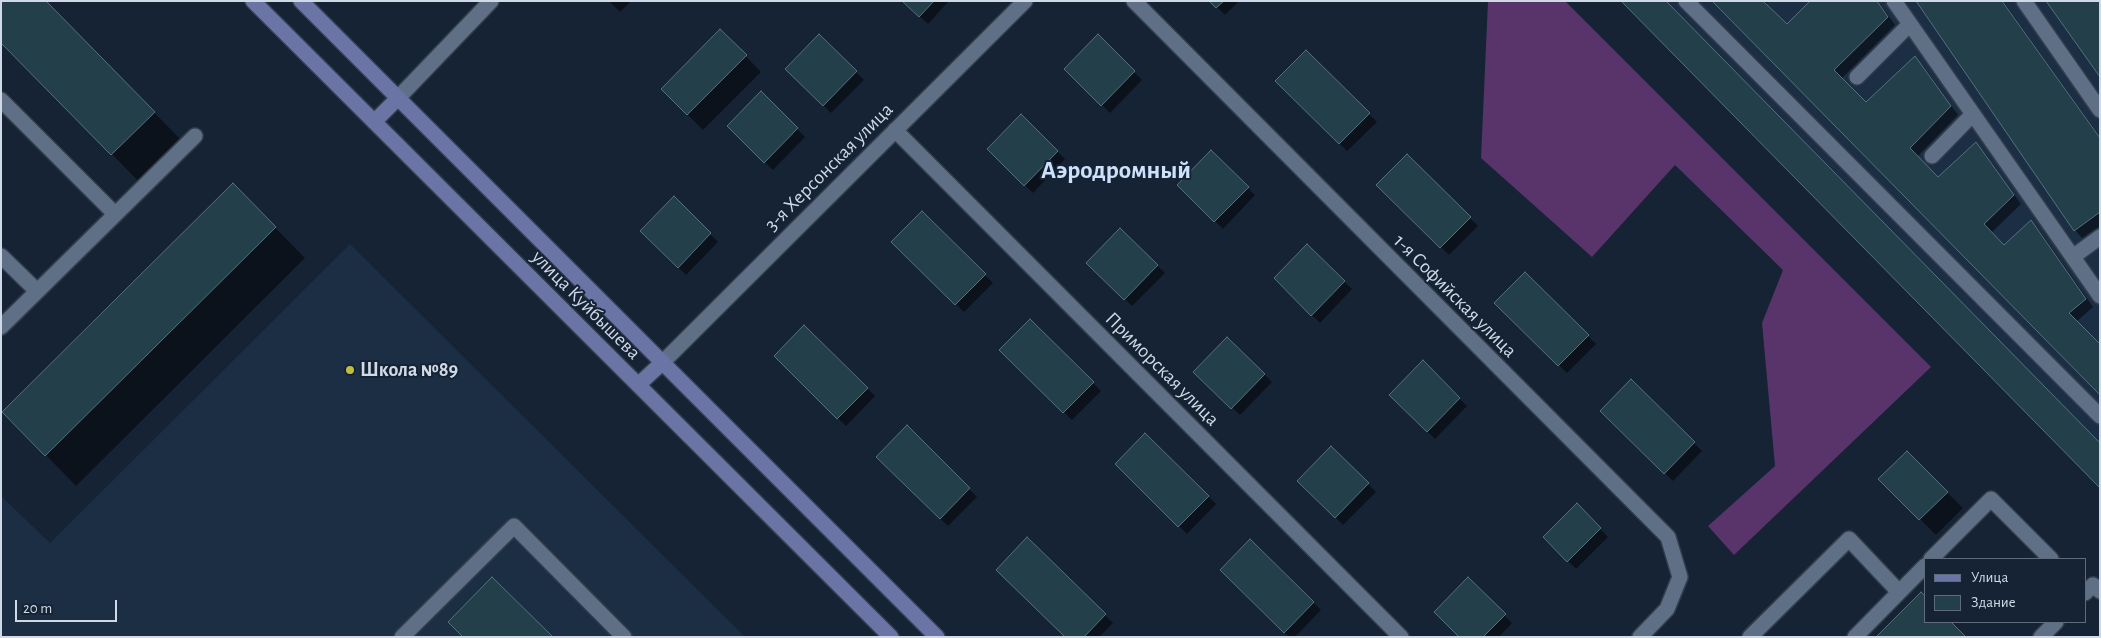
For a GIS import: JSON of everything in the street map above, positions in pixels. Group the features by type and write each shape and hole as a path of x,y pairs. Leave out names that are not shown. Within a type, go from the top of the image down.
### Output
{"main road":[{"name":"улица Куйбышева","path":"253,1 891,637"},
{"name":"улица Куйбышева","path":"301,1 937,637"},
{"path":"374,122 398,98"},
{"path":"638,385 663,362"}],"street":[{"path":"398,98 491,1"},
{"name":"3-я Херсонская улица","path":"663,362 1025,1"},
{"name":"1-я Софийская улица","path":"1134,1 1668,537 1680,577 1667,609 1640,637"},
{"path":"1686,1 2100,416"},
{"path":"1894,1 2074,256 2100,296"},
{"path":"2024,1 2100,110"},
{"path":"1857,76 1910,24"},
{"path":"1,100 114,213"},
{"path":"1932,156 1973,114"},
{"name":"Приморская улица","path":"895,130 1401,637"},
{"path":"1,327 114,213 194,136"},
{"path":"2074,256 2100,237"},
{"path":"1,256 37,291"},
{"path":"1933,558 1991,499 2050,558"},
{"path":"402,637 514,526 624,637"},
{"path":"1750,637 1849,538 1899,592"},
{"path":"1855,637 1924,567"},
{"path":"2042,637 2055,623"}],"shaded area":[{"path":"1488,1 1565,1 1931,367 1734,555 1708,526 1775,466 1762,323 1783,270 1675,165 1592,257 1481,158"},
{"path":"1621,1 2100,1 2100,488"},
{"name":"Школа №89","path":"350,244 745,637 1,637 1,496 50,543"}],"building":[{"path":"1,1 46,1 155,112 111,155 1,43"},
{"path":"902,1 934,1 919,17"},
{"path":"1209,1 1224,1 1216,8"},
{"path":"1621,1 1666,1 2100,443 2100,488"},
{"path":"1712,1 1763,1 1787,24 1810,1 1877,1 1888,17 1834,70 1866,102 1915,56 1951,106 1910,148 1938,177 1976,142 2014,195 1984,224 2004,245 2031,220 2086,299 2069,313 2100,344 2100,395"},
{"path":"1916,1 2002,1 2100,138 2100,212 2074,231"},
{"path":"2046,1 2100,1 2100,77"},
{"path":"720,29 747,55 687,115 661,89"},
{"path":"819,34 857,71 823,106 785,69"},
{"path":"1098,34 1135,71 1101,106 1064,69"},
{"path":"1306,50 1370,113 1339,144 1275,81"},
{"path":"761,91 798,128 764,163 727,126"},
{"path":"1021,114 1058,151 1024,186 987,149"},
{"path":"1211,150 1249,187 1214,222 1177,185"},
{"path":"1407,154 1471,217 1440,248 1376,185"},
{"path":"233,183 276,227 45,456 2,412"},
{"path":"674,196 711,233 678,268 640,231"},
{"path":"922,211 986,274 955,305 891,242"},
{"path":"1120,228 1158,265 1124,300 1086,263"},
{"path":"1307,244 1345,281 1311,316 1274,278"},
{"path":"1525,272 1589,335 1558,366 1494,303"},
{"path":"1030,319 1094,382 1063,413 999,350"},
{"path":"804,325 868,388 837,419 774,356"},
{"path":"1227,337 1265,374 1231,409 1193,372"},
{"path":"1423,360 1460,398 1427,432 1389,395"},
{"path":"1631,379 1695,442 1664,474 1600,411"},
{"path":"907,425 970,488 940,519 876,457"},
{"path":"1145,433 1209,496 1178,527 1115,464"},
{"path":"1331,446 1369,483 1335,518 1297,481"},
{"path":"1907,451 1948,492 1919,520 1878,479"},
{"path":"1577,503 1601,528 1567,562 1543,537"},
{"path":"1027,537 1106,614 1084,637 1065,637 996,570"},
{"path":"1250,539 1314,602 1284,633 1220,570"},
{"path":"492,577 553,637 463,637 448,622"},
{"path":"1468,577 1506,614 1483,637 1459,637 1434,612"},
{"path":"1921,592 1924,595 1924,623 1952,623 1966,637 1876,637"}],"place":[{"name":"Школа №89","path":"350,370"}],"district":[{"name":"Аэродромный","path":"1116,170"}]}
